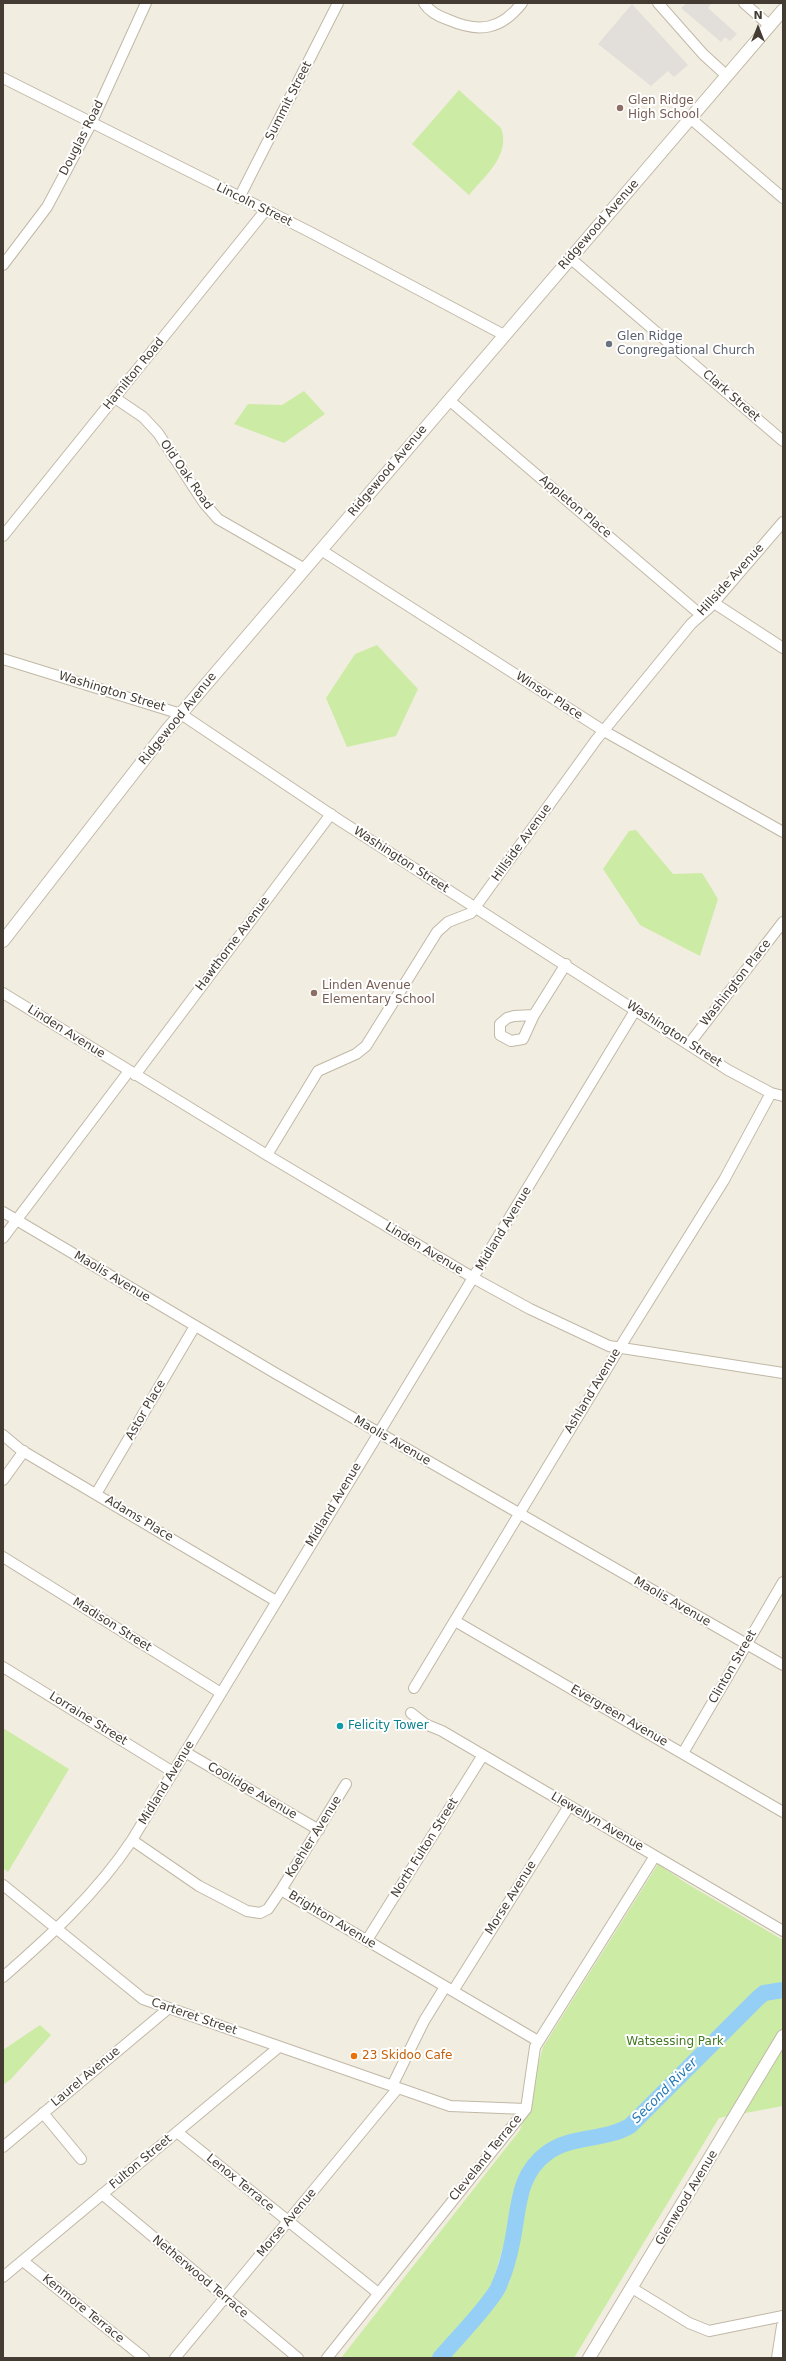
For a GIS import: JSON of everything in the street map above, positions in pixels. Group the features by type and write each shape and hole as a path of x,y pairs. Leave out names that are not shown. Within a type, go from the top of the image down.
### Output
{"street":[{"name":"Douglas Road","path":"3,265 47,207 91,123 146,3"},
{"name":"Summit Street","path":"239,198 338,3"},
{"path":"424,3 438,16 461,25 486,28 514,13 522,3"},
{"path":"658,3 712,63 727,76"},
{"path":"744,3 770,26"},
{"name":"Ridgewood Avenue","path":"3,941 181,714 783,10"},
{"name":"Lincoln Street","path":"3,78 239,198 310,232 504,335"},
{"path":"690,118 783,198"},
{"name":"Hamilton Road","path":"3,536 265,211"},
{"name":"Clark Street","path":"570,258 783,441"},
{"name":"Old Oak Road","path":"115,398 143,416 158,434 204,503 218,519 305,569"},
{"name":"Appleton Place","path":"449,400 701,615"},
{"name":"Hillside Avenue","path":"267,1155 318,1071 356,1054 366,1046 437,932 448,922 471,913 604,731 691,624 714,603 783,522"},
{"name":"Winsor Place","path":"320,550 604,731 783,832"},
{"path":"714,603 783,648"},
{"name":"Washington Street","path":"3,659 181,714 330,814 636,1009 728,1070 772,1093 783,1096"},
{"name":"Hawthorne Avenue","path":"3,1238 132,1073 330,814"},
{"name":"Washington Place","path":"689,1044 783,922"},
{"path":"534,1015 566,964"},
{"name":"Linden Avenue","path":"3,993 267,1155 474,1279 530,1309 602,1342 620,1347 783,1374"},
{"name":"Midland Avenue","path":"3,1977 58,1929 119,1861 378,1432 474,1279 636,1009"},
{"name":"Ashland Avenue","path":"414,1688 620,1347 724,1180 772,1093"},
{"name":"Maolis Avenue","path":"3,1212 195,1326 783,1665"},
{"name":"Astor Place","path":"96,1494 195,1326"},
{"name":"Adams Place","path":"3,1435 24,1451 276,1601"},
{"path":"3,1480 24,1451"},
{"name":"Madison Street","path":"3,1557 221,1693"},
{"name":"Clinton Street","path":"683,1753 745,1644 783,1582"},
{"name":"Evergreen Avenue","path":"454,1621 783,1812"},
{"name":"Lorraine Street","path":"3,1667 173,1772"},
{"name":"Llewellyn Avenue","path":"411,1713 425,1724 483,1756 783,1931"},
{"name":"Coolidge Avenue","path":"185,1752 319,1830"},
{"name":"North Fulton Street","path":"366,1940 483,1756"},
{"name":"Koehler Avenue","path":"281,1890 346,1784"},
{"name":"Morse Avenue","path":"175,2358 288,2221 395,2087 424,2021 449,1989 569,1806"},
{"name":"Brighton Avenue","path":"132,1840 199,1886 247,1911 256,1914 265,1911 281,1890 538,2041"},
{"name":"Cleveland Terrace","path":"327,2358 526,2109 532,2056 538,2041 655,1856"},
{"name":"Carteret Street","path":"3,1885 143,1999 450,2106 526,2109"},
{"name":"Laurel Avenue","path":"3,2147 169,2008"},
{"name":"Glenwood Avenue","path":"589,2358 783,2036"},
{"name":"Fulton Street","path":"3,2277 279,2047"},
{"path":"43,2113 81,2158"},
{"name":"Lenox Terrace","path":"177,2132 378,2293"},
{"name":"Netherwood Terrace","path":"102,2194 224,2298 298,2358"},
{"name":"Kenmore Terrace","path":"23,2261 144,2358"},
{"path":"632,2288 689,2323 709,2331 783,2316"},
{"path":"778,2358 783,2326"}],"green space":[{"path":"459,90 501,128 503,138 502,147 495,164 469,195 412,144"},
{"path":"304,391 325,414 284,443 234,424 248,404 282,405"},
{"path":"377,645 418,689 396,736 347,747 326,698 355,654"},
{"path":"636,830 673,874 702,873 718,899 700,956 640,925 603,869 629,831"},
{"path":"3,1728 69,1769 8,1872 3,1868"},
{"name":"Watsessing Park","path":"658,1864 686,1883 783,1940 783,2106 719,2118 574,2358 444,2358 510,2282 521,2183 491,2289 435,2358 341,2358 520,2130 543,2047"},
{"path":"40,2025 51,2035 11,2079 3,2085 3,2050"}],"shaded area":[{"path":"687,3 712,3 708,8 737,34 730,41 725,37 721,42 681,8"},
{"path":"632,4 688,65 674,77 668,71 651,86 598,44"}],"waterway":[{"name":"Second River","path":"440,2358 479,2314 498,2288 505,2270 513,2238 521,2192 530,2171 537,2161 556,2147 566,2143 609,2134 630,2126 758,1998 764,1993 783,1990"}],"place":[{"name":"Glen Ridge High School","path":"620,108"},
{"name":"Glen Ridge Congregational Church","path":"609,344"},
{"name":"Linden Avenue Elementary School","path":"314,993"},
{"name":"Felicity Tower","path":"340,1726"},
{"name":"23 Skidoo Cafe","path":"354,2056"}]}
